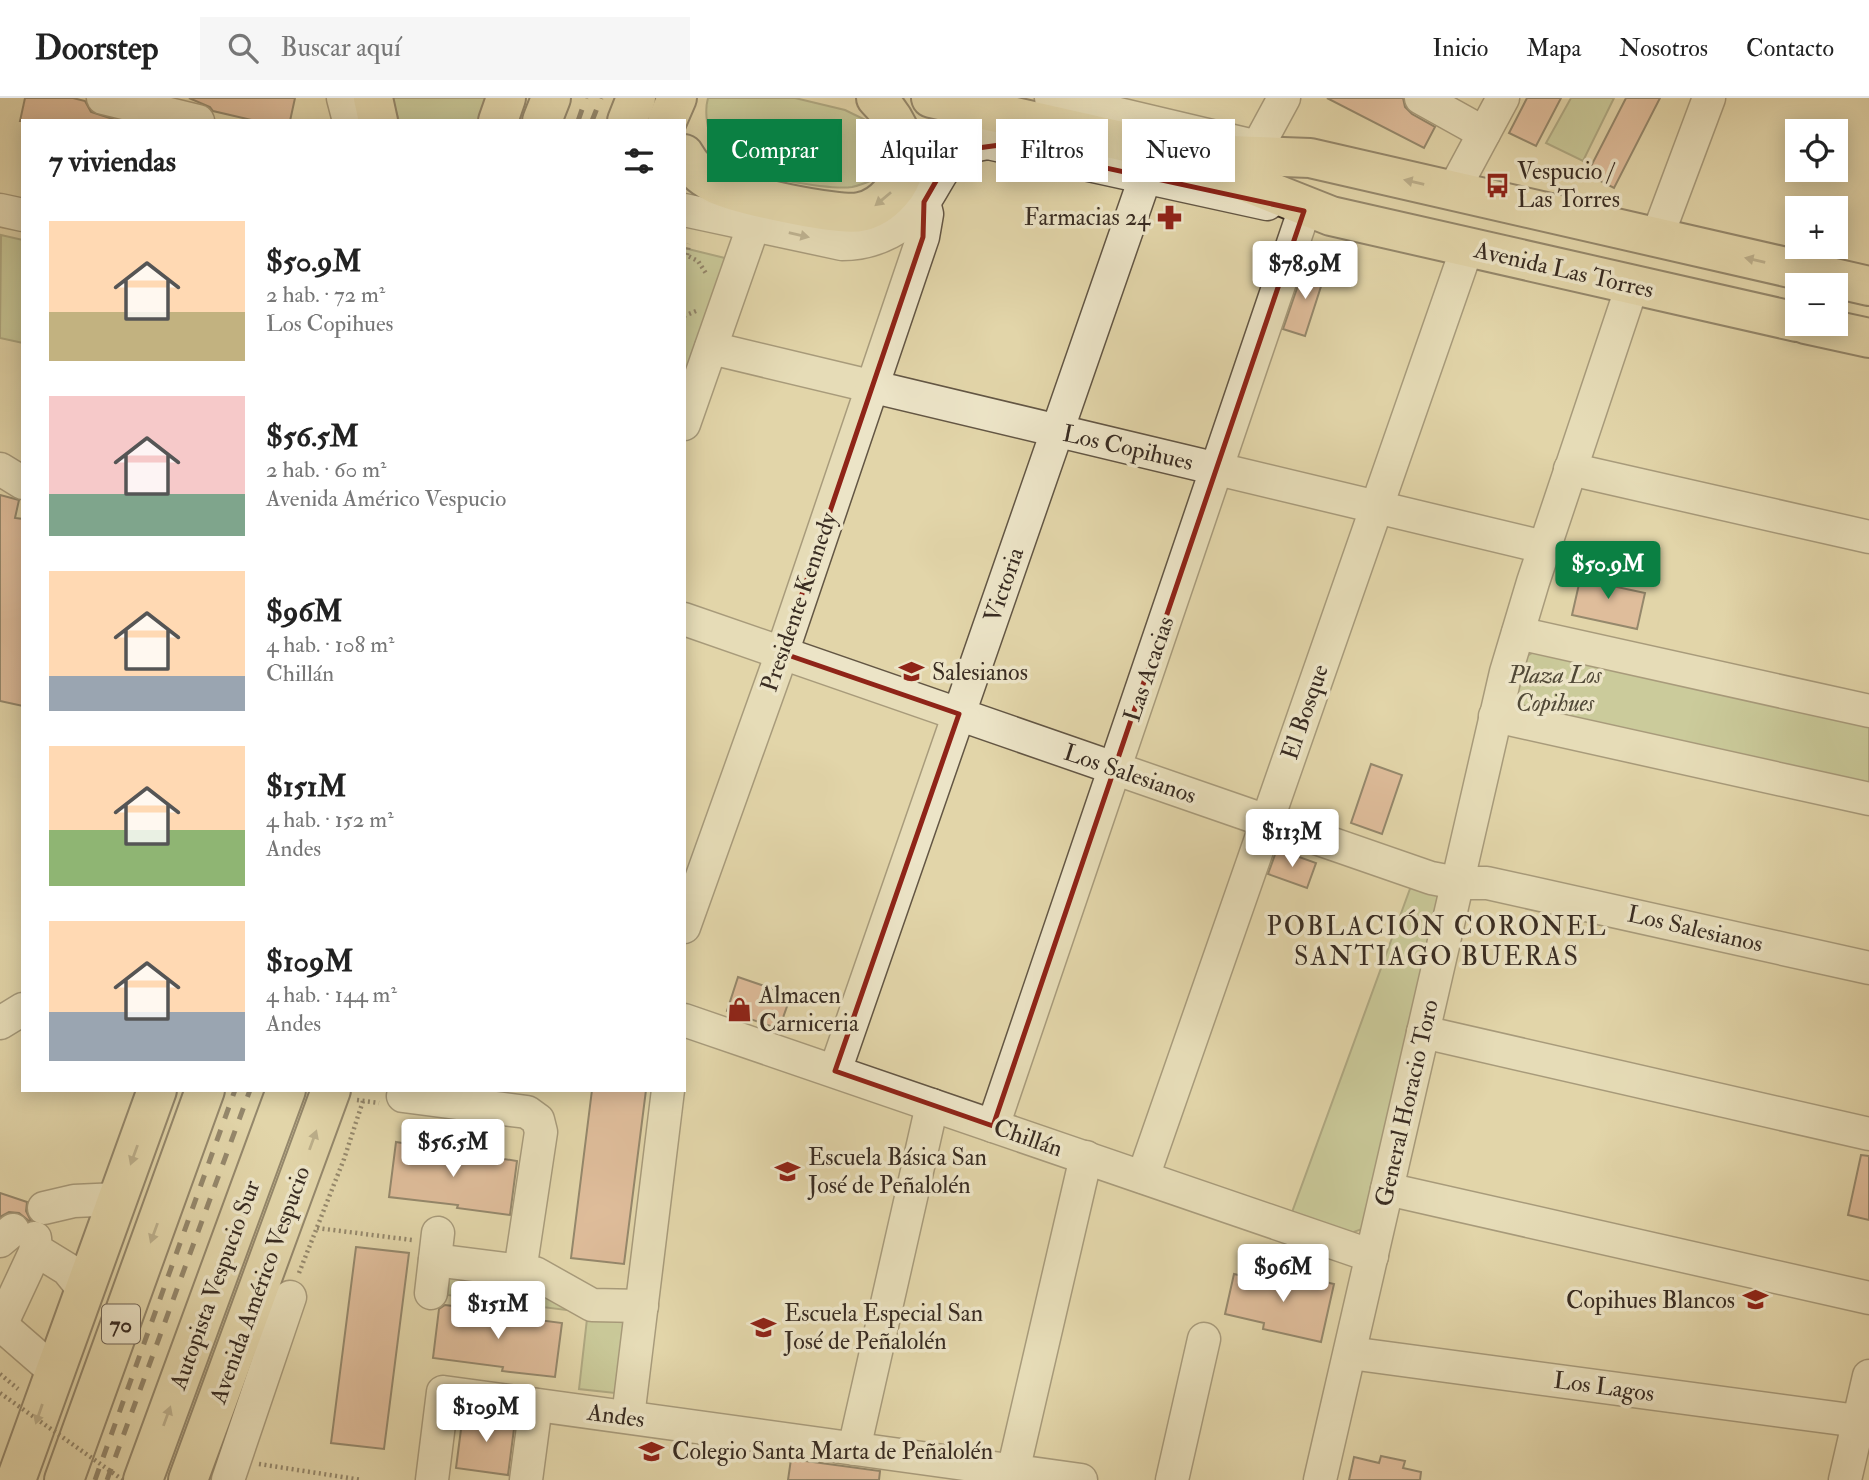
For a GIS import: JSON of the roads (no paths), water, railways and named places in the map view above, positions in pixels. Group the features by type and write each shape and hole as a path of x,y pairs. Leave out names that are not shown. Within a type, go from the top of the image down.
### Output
{"main road":[{"path":"373,98 378,119"},
{"path":"499,119 506,98"},
{"path":"543,119 551,98"},
{"path":"628,119 636,98"},
{"path":"686,157 699,174 729,190 837,213 860,212 881,202 895,188 905,158 900,131 892,116 876,98"},
{"name":"Avenida Las Torres","path":"931,98 1122,154"},
{"name":"Avenida Las Torres","path":"1235,162 1310,159 1869,286"},
{"name":"Avenida Las Torres","path":"1213,182 1317,214 1785,319"},
{"path":"1640,288 1629,268 1630,259 1633,250 1656,237"},
{"path":"1848,333 1869,338"},
{"path":"16,1480 156,1092"},
{"path":"177,1169 197,1092"},
{"name":"70","path":"64,1480 204,1092"},
{"name":"Autopista Vespucio Sur","path":"143,1480 287,1092"},
{"name":"Avenida Américo Vespucio","path":"188,1480 347,1096"}],"street":[{"path":"103,98 190,119"},
{"path":"343,98 348,119"},
{"name":"Avenida Las Torres","path":"1051,98 1310,159"},
{"path":"1258,146 1284,98"},
{"path":"1421,98 1484,133"},
{"path":"1453,191 1503,98"},
{"path":"1656,237 1709,98"},
{"name":"Avenida Las Torres","path":"686,210 831,242 853,244 890,233 914,215 948,162 963,150 988,144 1122,161"},
{"name":"Victoria","path":"835,1071 1058,431 1152,182"},
{"name":"Presidente Kennedy","path":"686,921 782,653 925,229 927,214 924,202"},
{"path":"0,210 21,215"},
{"name":"Las Acacias","path":"993,1126 1217,469 1317,214"},
{"path":"686,418 754,224"},
{"path":"853,244 894,264 909,275"},
{"name":"El Bosque","path":"1143,1177 1467,248"},
{"name":"General Horacio Toro","path":"1320,1480 1495,716 1544,547 1570,469 1640,288"},
{"name":"Los Copihues","path":"711,348 1544,547"},
{"path":"0,469 21,482"},
{"path":"1570,469 1869,537"},
{"name":"Los Salesianos","path":"686,620 1431,878 1457,883 1488,883 1869,968"},
{"path":"1518,633 1869,711"},
{"path":"1495,716 1869,799"},
{"path":"0,1023 21,1010"},
{"name":"Chillán","path":"686,1021 1372,1256"},
{"path":"1423,1032 1869,1134"},
{"path":"628,1417 668,1092"},
{"path":"403,1096 527,1112 538,1120 541,1132 520,1271"},
{"path":"854,1449 932,1105"},
{"path":"1012,1475 1086,1157"},
{"path":"1387,1189 1869,1298"},
{"path":"44,1208 74,1201 118,1199"},
{"path":"54,1371 1,1324 21,1240 67,1269 85,1290"},
{"path":"431,1293 437,1245 520,1271 535,1273 592,1305 642,1306"},
{"path":"232,1470 290,1297"},
{"path":"1172,1480 1204,1339"},
{"name":"Los Lagos","path":"1350,1353 1860,1441"},
{"path":"1845,1480 1860,1441 1869,1376"},
{"name":"Andes","path":"432,1480 443,1391 854,1449 1012,1475 1081,1480"},
{"path":"526,1480 536,1405"}],"railway":[{"path":"579,119 586,98"},
{"path":"593,119 601,98"},
{"path":"95,1480 234,1092"},
{"path":"107,1480 249,1092"}],"place":[{"name":"Vespucio / Las Torres","path":"1497,185"},
{"name":"Farmacias 24","path":"1170,217"},
{"name":"Salesianos","path":"912,672"},
{"name":"Almacen Carniceria","path":"739,1009"},
{"name":"Escuela Básica San José de Peñalolén","path":"788,1171"},
{"name":"Copihues Blancos","path":"1755,1300"},
{"name":"Escuela Especial San José de Peñalolén","path":"764,1327"},
{"name":"Colegio Santa Marta de Peñalolén","path":"652,1451"}],"district":[{"name":"POBLACIÓN CORONEL SANTIAGO BUERAS","path":"1437,942"}],"park label":[{"name":"Plaza Los Copihues","path":"1555,689"}]}
